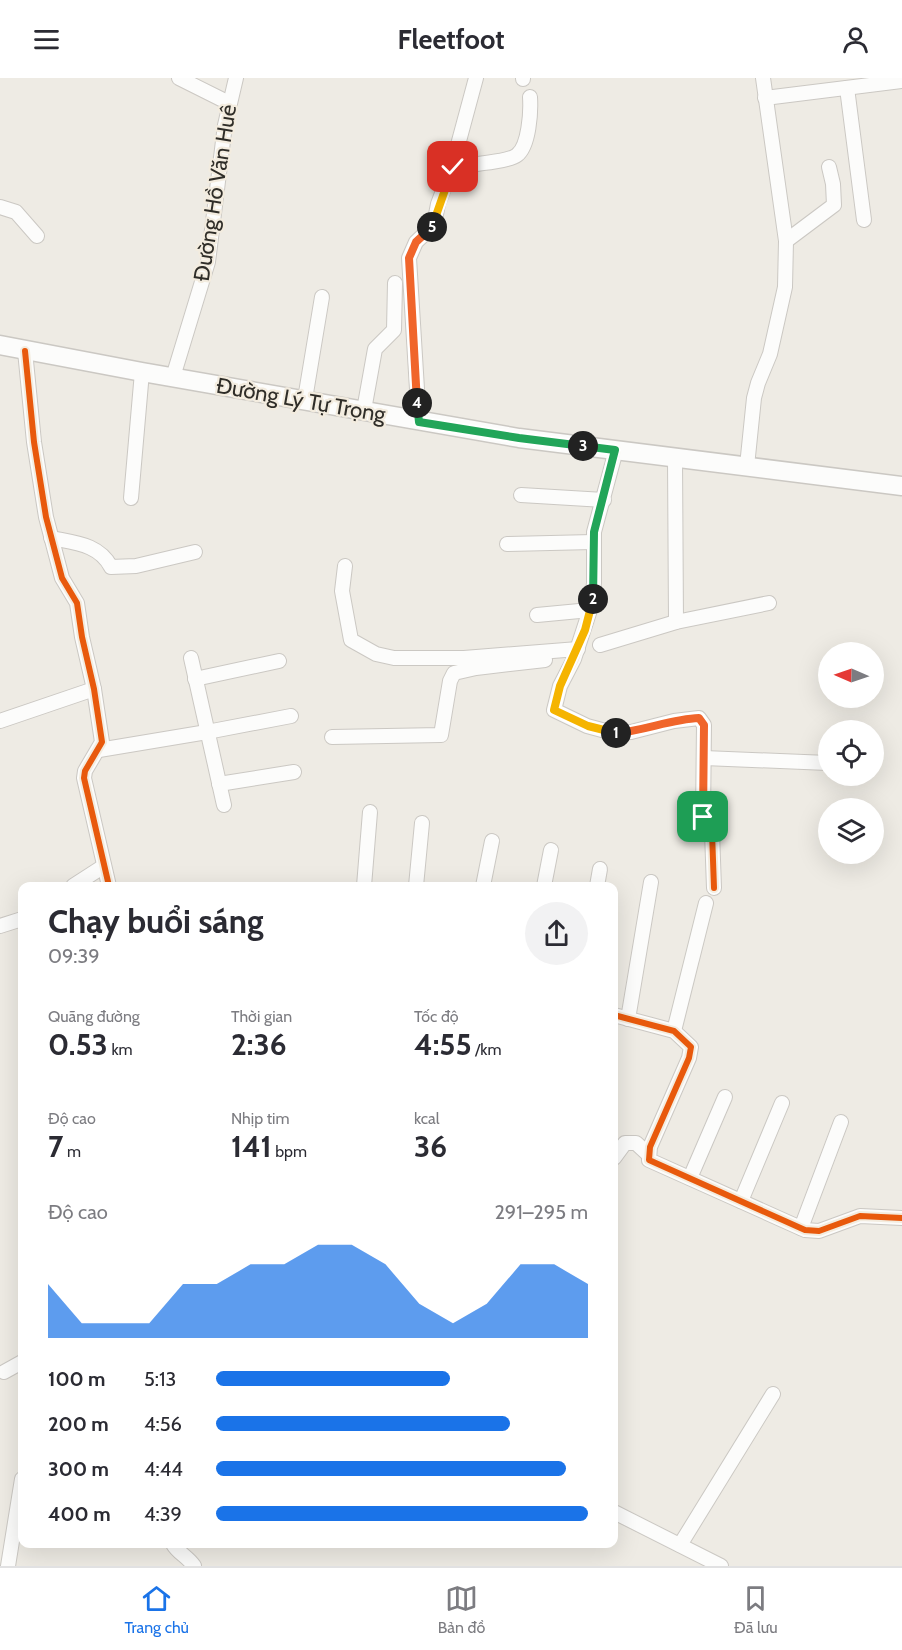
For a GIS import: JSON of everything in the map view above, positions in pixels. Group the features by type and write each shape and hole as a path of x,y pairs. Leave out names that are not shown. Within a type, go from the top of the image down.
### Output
{"main road":[{"name":"Đường Lý Tự Trọng","path":"0,345 142,372 305,399 419,422 519,438 902,486"}],"street":[{"path":"179,78 229,104"},
{"name":"Đường Hồ Văn Huê","path":"173,376 208,262 229,104 236,78"},
{"path":"419,422 409,258 416,242 434,225 438,204 453,167 476,78"},
{"path":"747,466 754,398 770,354 785,287 786,242 763,78"},
{"path":"765,98 902,81"},
{"path":"848,88 864,220"},
{"path":"453,167 515,157 524,148 531,110 530,97"},
{"path":"786,242 834,205 829,167"},
{"path":"0,207 16,212 37,236"},
{"path":"364,410 375,349 394,330 395,283"},
{"path":"305,399 322,297"},
{"path":"25,351 34,442 46,517 62,578 77,603 94,689 102,742 84,771 84,778 108,882"},
{"path":"131,498 142,372"},
{"path":"615,450 594,532 594,582 591,610 576,654 560,686 554,710 588,726 613,733 631,732 674,721 699,718 704,725 703,817 712,832 714,888"},
{"path":"675,459 676,622"},
{"path":"521,495 604,500"},
{"path":"51,538 93,547 107,559 111,567 136,566 195,552"},
{"path":"507,544 594,543"},
{"path":"345,566 342,591 351,640 376,654 394,658 464,658 576,654"},
{"path":"600,645 676,622 769,603"},
{"path":"537,615 591,610"},
{"path":"332,737 441,735 454,672 576,654"},
{"path":"191,658 224,806"},
{"path":"195,679 279,661"},
{"path":"0,721 94,689"},
{"path":"99,750 291,716"},
{"path":"704,758 818,763"},
{"path":"219,784 294,772"},
{"path":"364,882 370,812"},
{"path":"416,882 422,823"},
{"path":"484,882 492,841"},
{"path":"545,882 552,850"},
{"path":"79,882 105,866"},
{"path":"598,882 600,869"},
{"path":"628,1019 651,882"},
{"path":"674,1031 706,903"},
{"path":"0,926 18,921"},
{"path":"618,1016 674,1031 691,1047 689,1058 649,1155 649,1160 801,1228 819,1231 860,1216 902,1218"},
{"path":"690,1178 725,1097"},
{"path":"741,1201 782,1103"},
{"path":"801,1228 841,1122"},
{"path":"618,1153 625,1143 636,1143 649,1155"},
{"path":"4,1372 18,1364"},
{"path":"680,1545 773,1394"},
{"path":"8,1566 18,1505"},
{"path":"618,1514 721,1566"},
{"path":"0,1523 15,1525"},
{"path":"176,1548 189,1558 194,1566"}],"cycle path":[{"path":"25,351 34,442 46,517 62,578 77,603 94,689 102,742 85,771 84,778 108,882"},
{"path":"616,450 594,532 594,583 590,610 574,659 560,686 554,710 587,726 613,733 631,732 674,721 699,718 704,725 703,817 712,832 714,888"},
{"path":"618,1016 674,1031 691,1047 689,1058 650,1147 649,1160 805,1230 819,1231 860,1216 902,1218"}],"route":[{"path":"453,167 438,204 434,225 416,242 409,258 419,422 615,450 594,532 594,582 591,610 574,658 560,686 554,710 588,726 613,733 631,732 674,721 699,718 704,725 703,817"}]}
